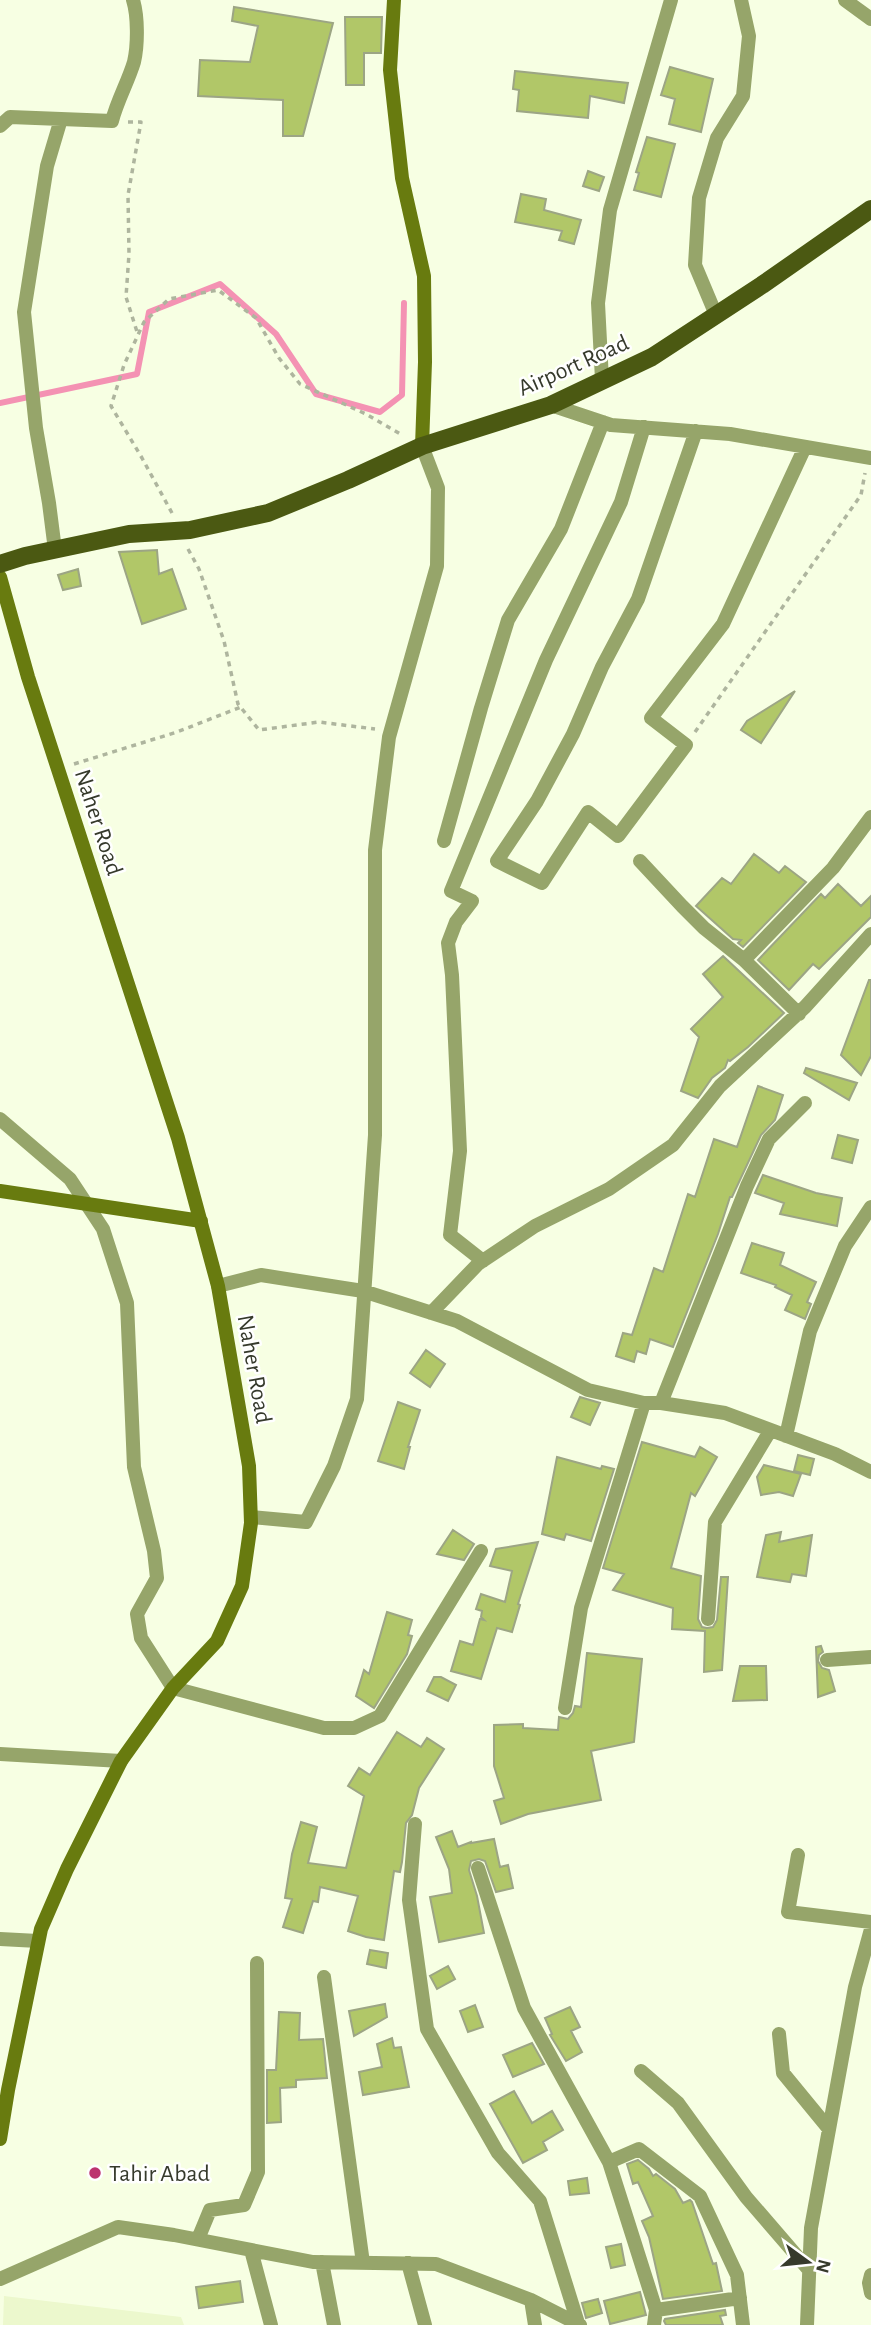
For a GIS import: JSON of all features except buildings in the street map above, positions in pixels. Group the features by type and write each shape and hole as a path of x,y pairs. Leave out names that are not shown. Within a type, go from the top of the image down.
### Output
{"main road":[{"path":"394,0 390,70 402,178 424,276 422,446"},
{"name":"Airport Road","path":"0,564 129,534 178,531 268,513 359,476 422,446 551,405 652,356 871,209"},
{"name":"Naher Road","path":"0,577 28,677 178,1138 201,1222 218,1286 249,1466 251,1517 242,1586 217,1640 173,1688 121,1761 41,1929 0,2140"},
{"path":"0,1191 201,1222"}],"street":[{"path":"0,126 10,117 112,121 134,61 137,13 133,0"},
{"path":"602,380 598,303 610,210 671,0"},
{"path":"716,315 695,265 699,198 717,138 743,96 749,36 741,0"},
{"path":"845,0 871,19"},
{"path":"55,550 50,503 36,428 24,312 47,166 61,120"},
{"path":"551,405 603,422 730,434 870,458"},
{"path":"444,841 508,620 561,529 603,422"},
{"path":"483,1261 450,1235 460,1151 452,975 448,943 456,922 472,901 451,891 546,660 621,502 645,427"},
{"path":"696,431 638,599 537,801 497,861 542,883 588,813 618,836 686,745 651,718 723,624 805,447"},
{"path":"251,1517 306,1522 334,1466 357,1399 375,1135 375,850 390,731 437,566 438,488 422,446"},
{"path":"744,960 833,868 871,817"},
{"path":"640,860 704,928 744,960 799,1014"},
{"path":"431,1313 483,1261 534,1226 609,1189 673,1146 720,1086 799,1014 871,934"},
{"path":"661,1403 747,1186 769,1139 805,1103"},
{"path":"0,1119 69,1179 103,1228 127,1303 134,1467 154,1551 157,1577 137,1614 141,1638 173,1688 324,1728 354,1728 363,1724 380,1716 481,1551"},
{"path":"786,1436 810,1331 845,1246 871,1207"},
{"path":"218,1286 261,1275 363,1291 457,1321 588,1390 644,1403 725,1413 835,1454 871,1472"},
{"path":"565,1708 581,1608 644,1403"},
{"path":"708,1619 715,1522 769,1430"},
{"path":"827,1660 871,1657"},
{"path":"0,1754 121,1761"},
{"path":"415,1824 408,1900 427,2029 498,2153 540,2201 579,2324"},
{"path":"798,1855 788,1912 871,1922"},
{"path":"478,1868 524,2008 609,2162 655,2318 740,2298"},
{"path":"807,2325 811,2228 855,1987 871,1929"},
{"path":"0,1939 38,1941"},
{"path":"198,2239 210,2210 244,2205 258,2172 257,1963"},
{"path":"324,1977 363,2263"},
{"path":"779,2034 783,2073 829,2129"},
{"path":"641,2071 678,2103 746,2197 809,2270"},
{"path":"609,2162 639,2149 700,2196 737,2275 743,2325"},
{"path":"0,2280 118,2227 322,2262 436,2264 531,2300 579,2324"},
{"path":"251,2250 271,2325"},
{"path":"322,2262 334,2325"},
{"path":"408,2263 425,2325"},
{"path":"871,2275 871,2293"},
{"path":"531,2300 535,2325"}],"path":[{"path":"112,121 141,122 128,195 129,254 126,297 138,335"},
{"path":"390,731 318,722 259,730 238,704 224,641 199,569 178,531 169,505 111,406 124,365 144,322 169,299 218,290 256,318 279,358 300,384 366,414 422,446"},
{"path":"686,745 860,495 870,458"},
{"path":"58,769 177,732 241,707"}],"shaded area":[{"path":"4,2296 181,2317 184,2325 3,2325"}],"waterway":[{"path":"0,403 137,374 149,312 220,284 276,334 316,394 380,412 402,395 404,303"}],"place":[{"name":"Tahir Abad","path":"95,2173"}]}
